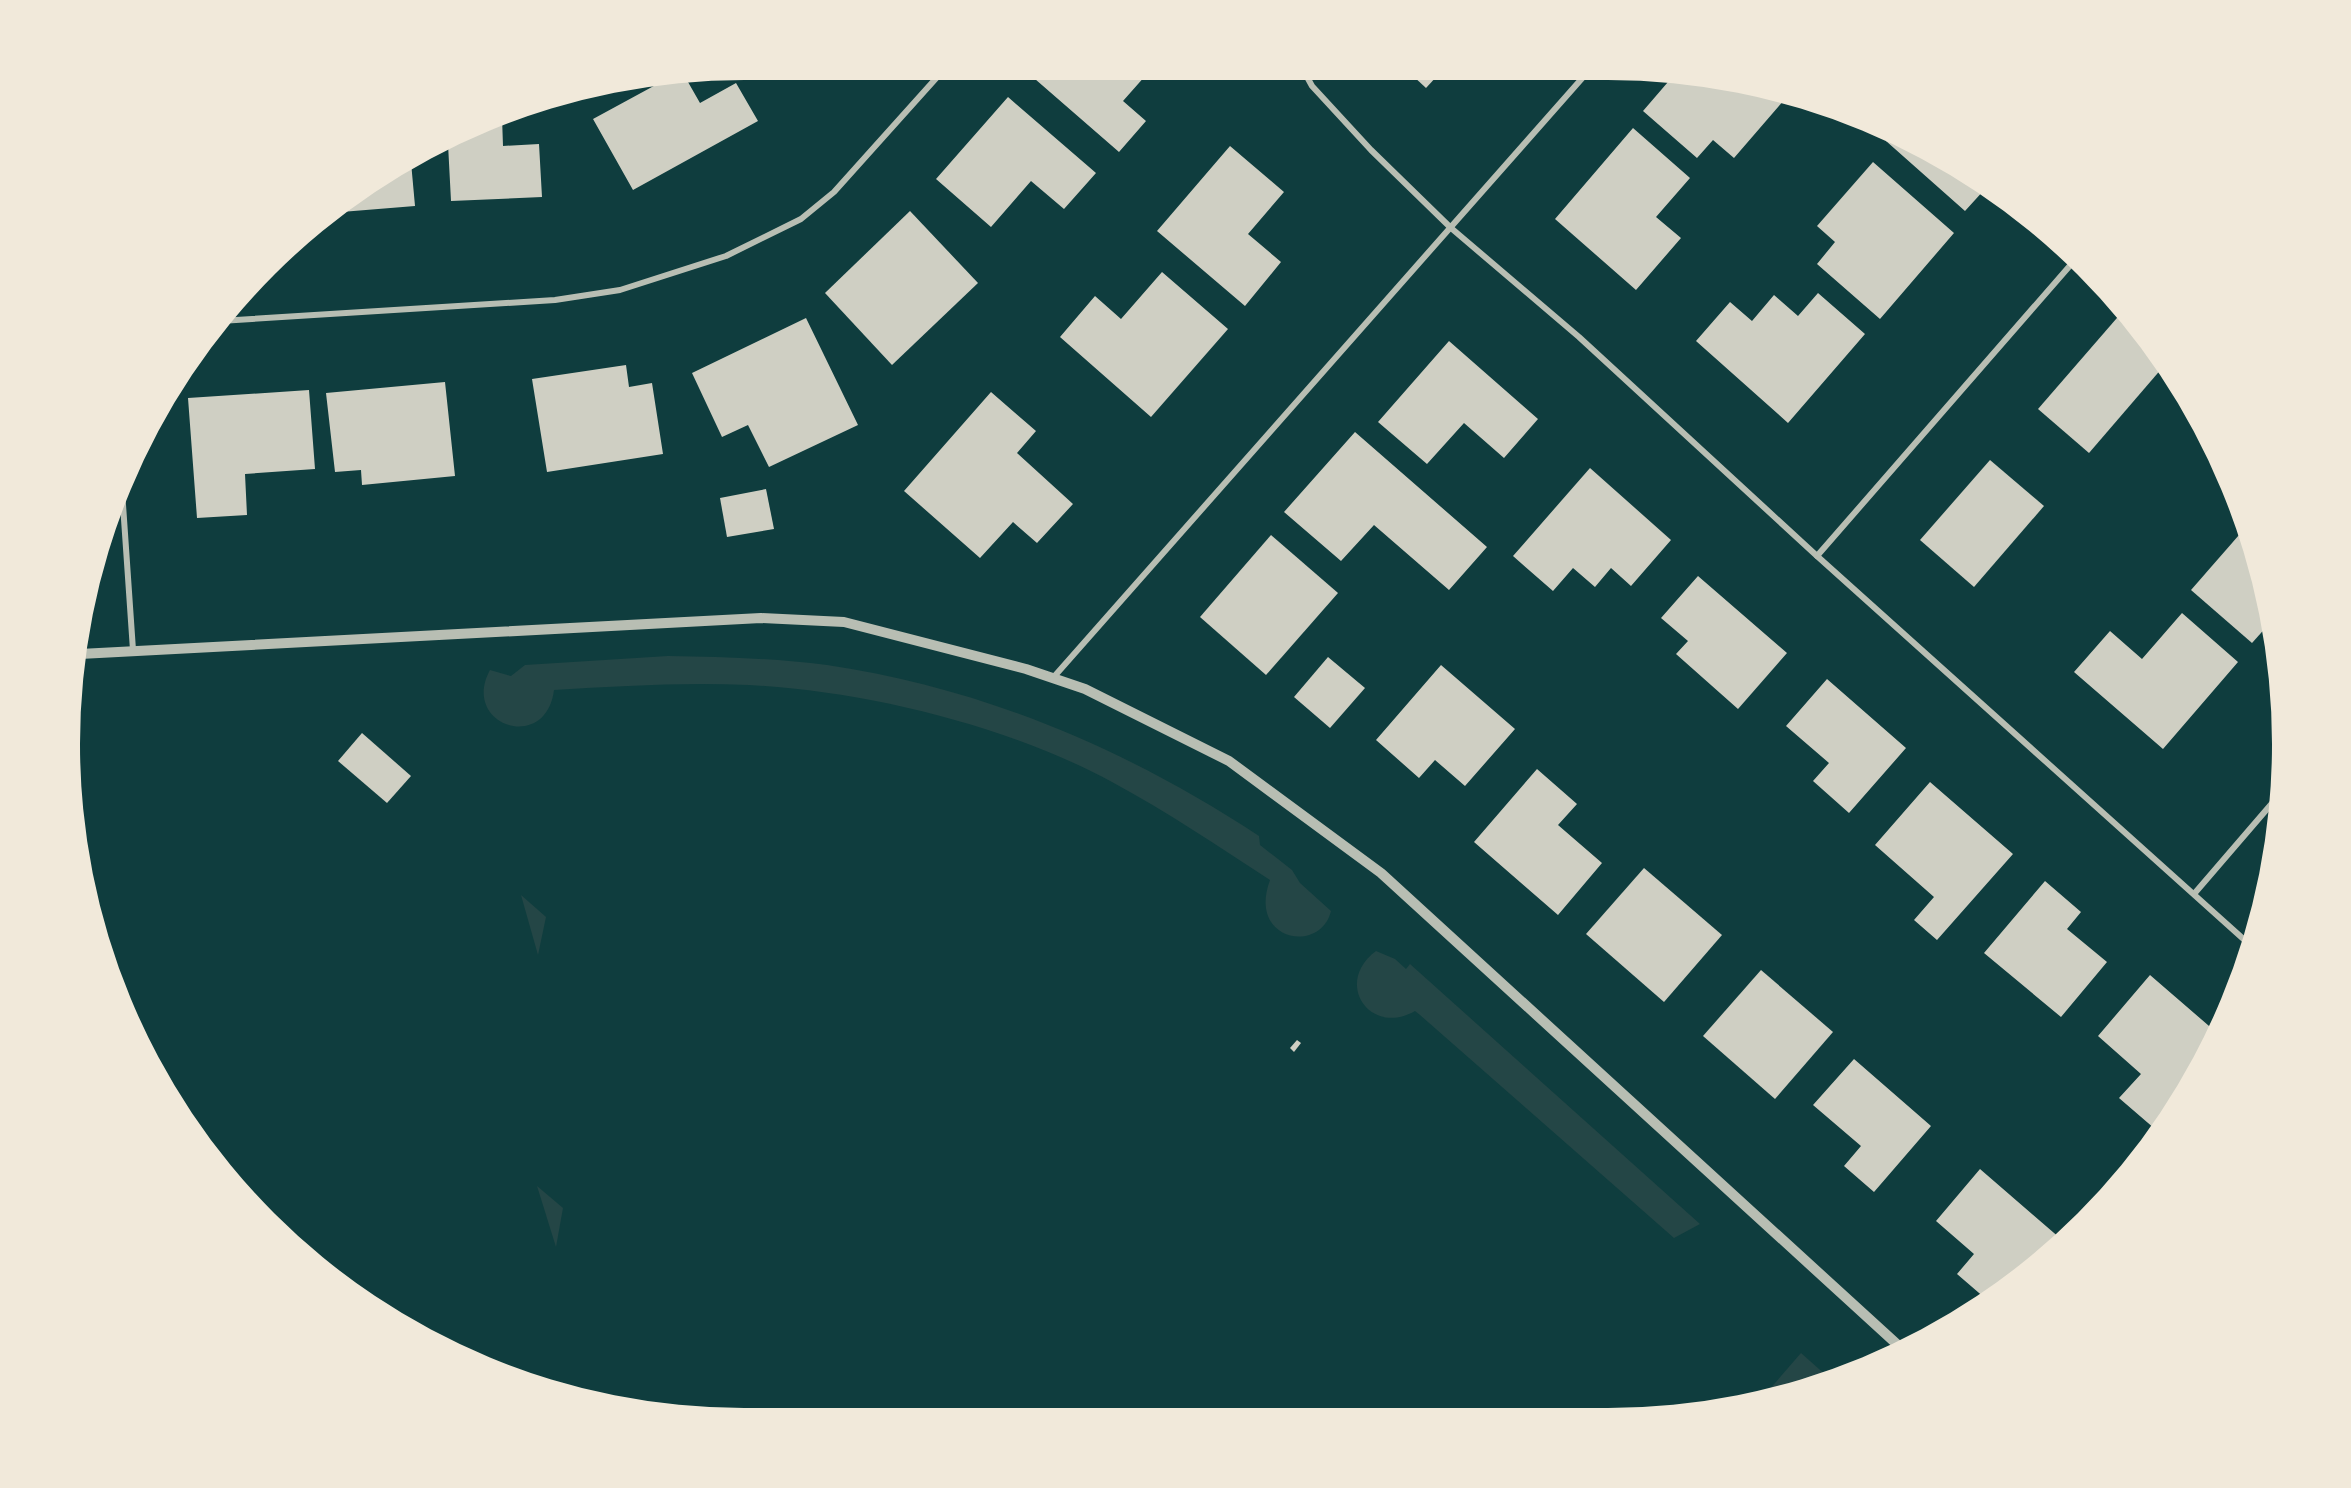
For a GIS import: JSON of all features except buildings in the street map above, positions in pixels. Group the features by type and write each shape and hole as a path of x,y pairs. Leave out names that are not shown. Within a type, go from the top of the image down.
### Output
{"street":[{"path":"232,320 555,300 620,290 726,256 801,219 834,192 935,80"},
{"path":"1309,80 1371,150 1451,228 1579,337 1817,556 2242,937"},
{"path":"1051,679 1581,80"},
{"path":"1817,556 2069,267"},
{"path":"123,508 132,650"},
{"path":"86,654 761,618 844,622 986,658 1085,689 1229,761 1380,873 1895,1343"},
{"path":"2194,894 2268,808"}],"shaded area":[{"path":"668,656 787,661 885,675 942,689 1052,726 1158,776 1259,836 1260,845 1292,870 1300,883 1331,911 1325,925 1314,933 1301,936 1288,935 1277,928 1268,917 1266,901 1270,880 1172,817 1072,762 983,728 936,715 841,695 725,684 554,690 548,710 536,722 522,726 508,725 495,717 486,705 484,689 490,670 511,676 525,665"},
{"path":"521,895 546,917 538,955"},
{"path":"1376,951 1395,959 1406,969 1410,964 1700,1224 1674,1238 1415,1011 1399,1017 1384,1017 1372,1012 1362,1003 1358,991 1358,978 1363,964"},
{"path":"537,1186 563,1208 556,1247"},
{"path":"1801,1353 1823,1372 1779,1386 1771,1388"}]}
